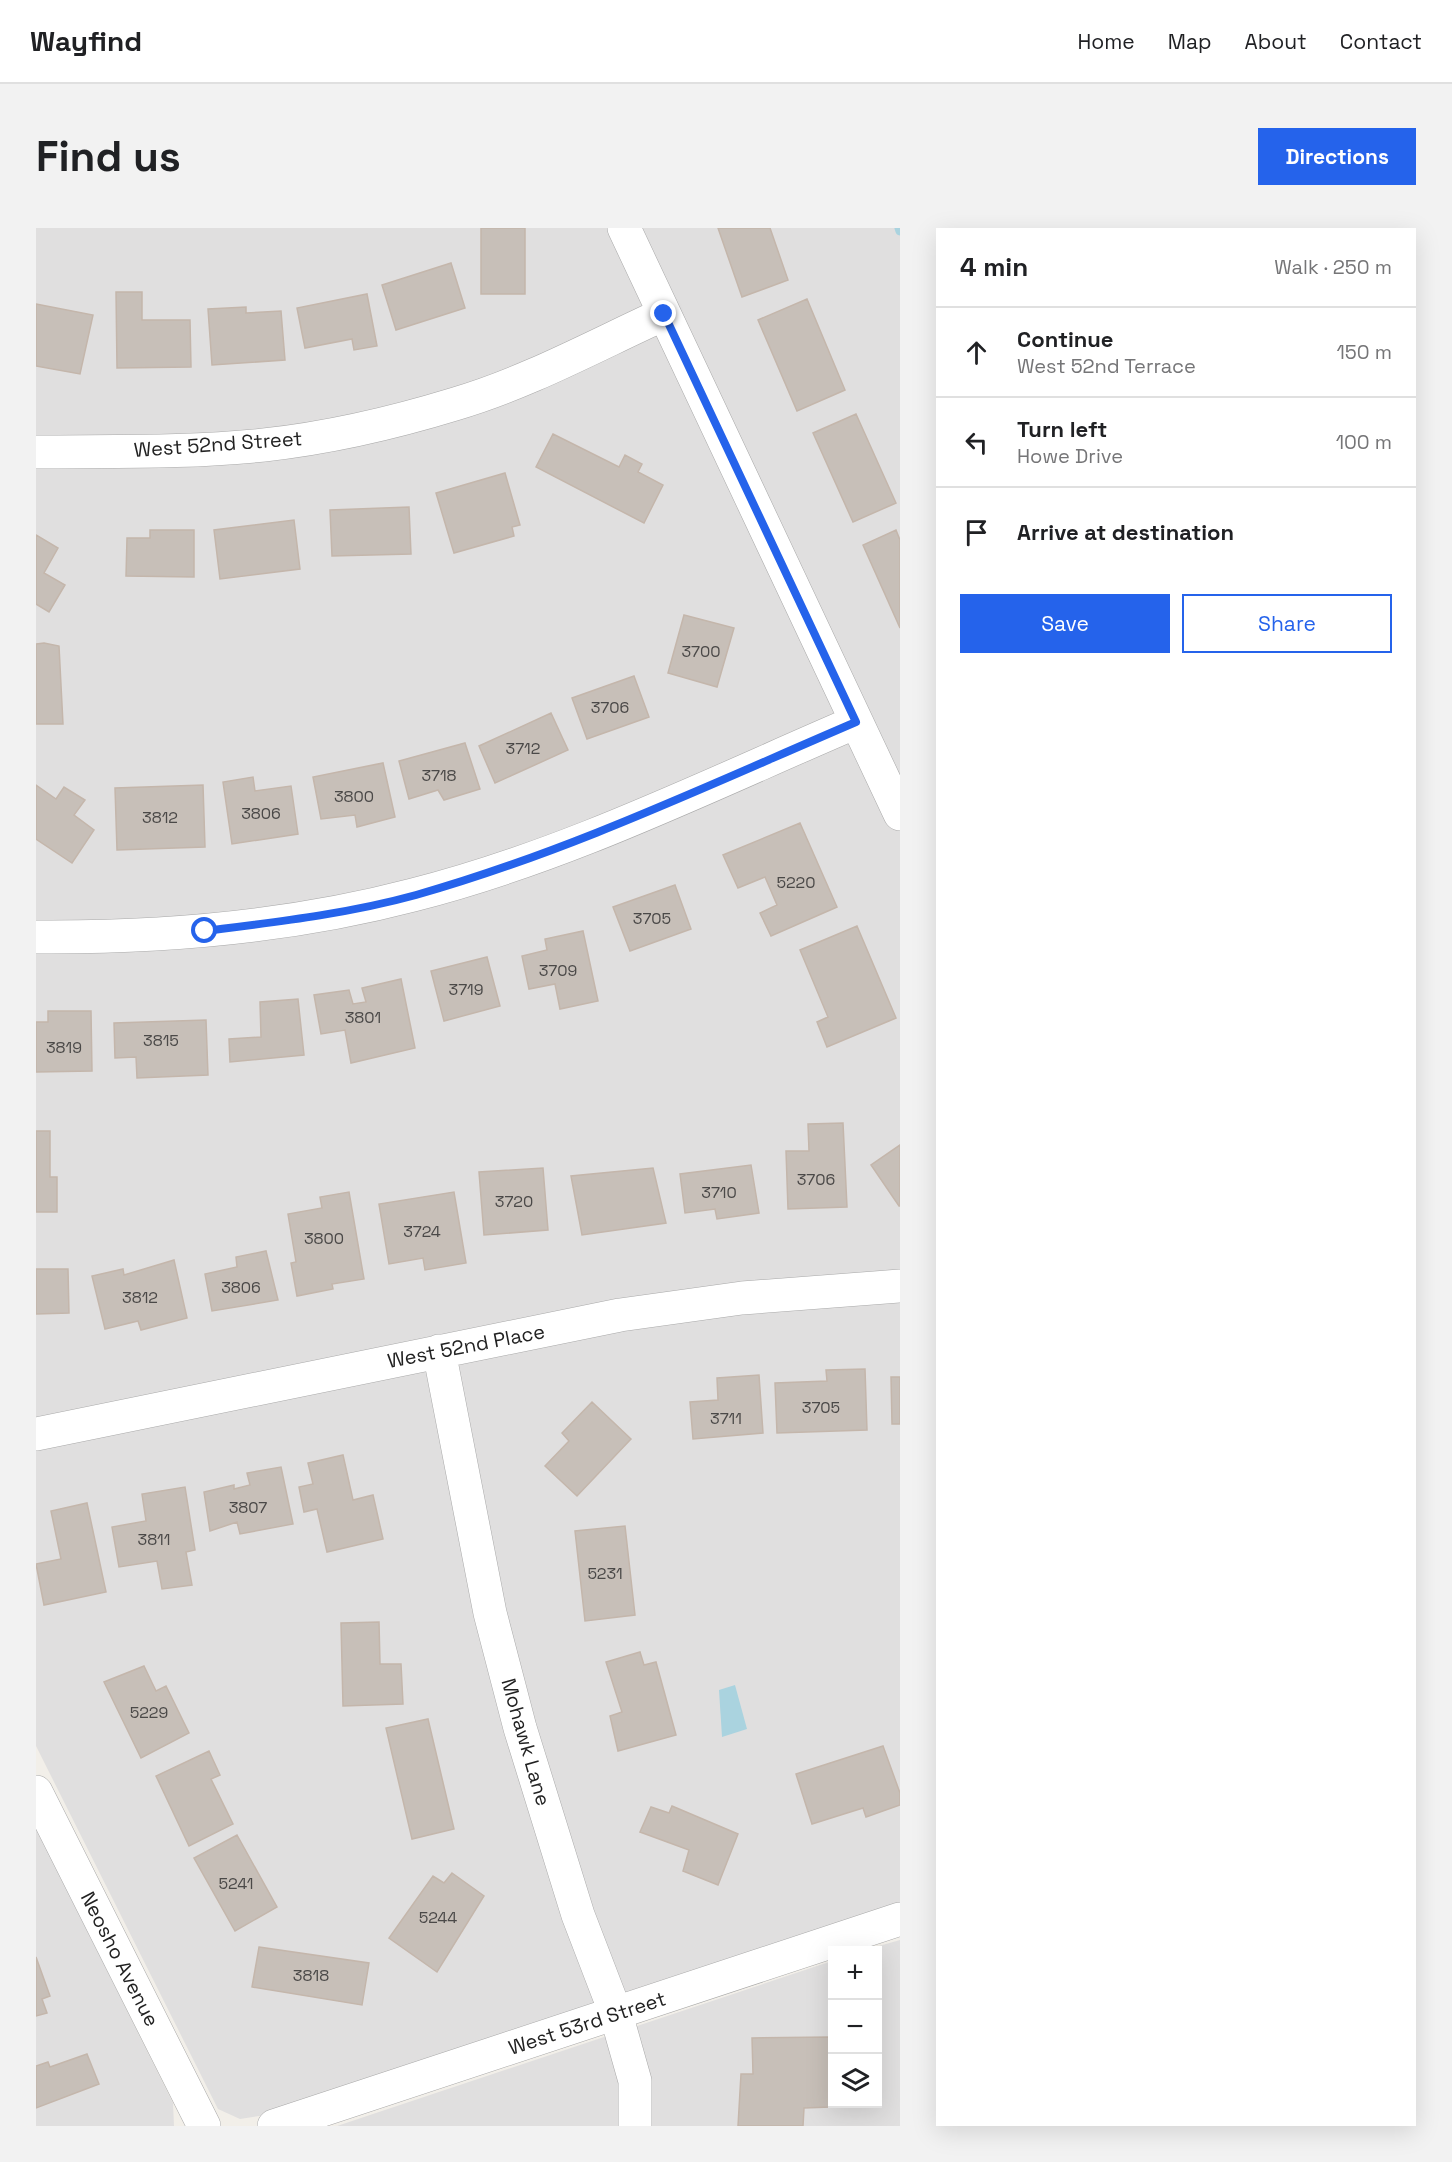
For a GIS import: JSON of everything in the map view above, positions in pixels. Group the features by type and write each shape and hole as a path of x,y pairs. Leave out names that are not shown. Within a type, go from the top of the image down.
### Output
{"street":[{"path":"624,228 900,814"},
{"name":"West 52nd Street","path":"36,452 173,451 253,446 353,431 457,404 511,384 664,314"},
{"path":"36,937 205,931 306,918 413,895 516,864 579,841 856,722"},
{"name":"West 52nd Place","path":"36,1434 439,1350 620,1315 742,1298 900,1286"},
{"name":"Mohawk Lane","path":"439,1350 490,1613 520,1728 578,1916 616,2014 635,2081 635,2126"},
{"name":"Neosho Avenue","path":"36,1792 204,2126"},
{"name":"West 53rd Street","path":"274,2126 900,1919"}],"shaded area":[{"path":"36,228 900,228 900,1905 266,2115 240,2119 218,2109 36,1746"},
{"path":"36,1828 173,2103 174,2126 36,2126"},
{"path":"900,1940 900,2126 337,2126 828,1962 828,2108 882,2108 882,1946 879,1946"}],"water":[{"path":"735,1685 747,1729 722,1737 719,1690"}],"building":[{"path":"481,228 525,228 525,294 481,294"},
{"path":"718,228 770,228 788,280 742,297"},
{"path":"451,263 465,308 396,330 382,285"},
{"path":"116,292 142,292 142,320 190,320 191,367 117,368"},
{"path":"367,294 377,346 354,350 352,339 305,348 297,308"},
{"path":"807,299 845,390 797,411 758,320"},
{"path":"36,304 93,315 80,374 36,366"},
{"path":"246,307 246,313 281,311 285,360 212,365 208,309"},
{"path":"856,414 896,503 853,522 813,433"},
{"path":"553,434 619,467 625,455 642,464 638,472 663,485 644,523 536,467"},
{"path":"505,473 520,525 512,527 514,536 454,553 436,493"},
{"path":"409,507 411,554 332,556 330,510"},
{"path":"294,520 300,569 220,579 214,530"},
{"path":"150,530 194,530 194,577 126,576 127,538 150,538"},
{"path":"896,530 900,540 900,628 863,545"},
{"path":"36,535 58,548 44,573 65,585 49,612 36,604"},
{"path":"684,615 734,628 717,687 668,673"},
{"path":"36,644 59,646 63,724 36,724"},
{"path":"634,676 649,717 587,739 572,698"},
{"path":"551,713 568,750 495,783 479,746"},
{"path":"465,743 480,789 444,800 438,790 409,799 399,761"},
{"path":"383,763 395,817 357,827 355,815 321,819 313,777"},
{"path":"253,777 255,791 291,786 298,834 232,844 223,782"},
{"path":"36,785 56,799 64,787 85,800 74,815 94,830 72,863 36,839"},
{"path":"203,785 205,847 117,850 115,788"},
{"path":"800,823 837,907 771,936 760,913 777,905 765,877 738,888 723,855"},
{"path":"675,885 691,929 630,951 613,907"},
{"path":"857,926 896,1018 827,1047 817,1022 828,1017 800,950"},
{"path":"583,931 598,1001 560,1009 555,984 529,989 522,956 547,950 545,939"},
{"path":"487,957 500,1006 444,1021 431,971"},
{"path":"401,979 415,1048 351,1063 345,1030 321,1034 314,995 349,990 353,1004 366,1002 362,988"},
{"path":"298,999 304,1055 230,1062 229,1039 261,1037 260,1002"},
{"path":"48,1011 91,1011 92,1071 36,1072 36,1022 48,1022"},
{"path":"206,1020 208,1075 137,1078 136,1057 115,1058 114,1023"},
{"path":"843,1123 847,1207 788,1209 786,1151 809,1151 808,1124"},
{"path":"36,1131 50,1131 50,1177 57,1177 57,1212 36,1212"},
{"path":"900,1145 900,1206 899,1206 871,1165"},
{"path":"751,1165 759,1213 717,1219 715,1209 685,1213 680,1174"},
{"path":"543,1168 548,1230 484,1235 479,1172"},
{"path":"653,1168 666,1223 582,1235 571,1176"},
{"path":"349,1192 364,1279 332,1284 333,1289 297,1296 291,1263 296,1262 288,1214 322,1208 320,1197"},
{"path":"454,1192 466,1263 425,1270 423,1258 389,1264 379,1204"},
{"path":"266,1251 278,1300 212,1311 205,1274 237,1267 236,1257"},
{"path":"174,1260 187,1318 141,1330 138,1321 105,1329 92,1276 123,1269 124,1275"},
{"path":"36,1269 68,1269 69,1313 36,1314"},
{"path":"865,1369 867,1430 777,1433 775,1383 827,1381 826,1370"},
{"path":"759,1375 763,1433 693,1439 690,1402 718,1400 717,1378"},
{"path":"891,1377 900,1377 900,1424 892,1424"},
{"path":"592,1402 631,1439 577,1496 545,1466 569,1441 562,1433"},
{"path":"343,1455 353,1500 373,1495 383,1539 327,1552 317,1509 304,1512 299,1487 313,1484 308,1463"},
{"path":"281,1467 293,1524 240,1534 237,1522 210,1531 204,1492 234,1485 234,1489 250,1485 247,1473"},
{"path":"185,1487 195,1550 186,1552 192,1585 162,1589 157,1561 119,1567 112,1527 146,1521 142,1494"},
{"path":"87,1503 106,1592 44,1605 36,1564 61,1559 51,1511"},
{"path":"625,1526 635,1615 585,1621 575,1531"},
{"path":"379,1622 380,1664 401,1664 403,1704 343,1706 341,1623"},
{"path":"640,1652 644,1665 656,1662 676,1735 618,1751 610,1716 622,1712 606,1662"},
{"path":"144,1666 156,1691 166,1686 189,1733 141,1758 104,1682"},
{"path":"428,1719 454,1829 412,1839 386,1728"},
{"path":"883,1746 900,1793 900,1805 866,1817 863,1808 812,1824 796,1774"},
{"path":"209,1751 220,1775 211,1779 233,1824 189,1846 156,1776"},
{"path":"672,1806 738,1834 718,1885 683,1871 689,1850 640,1832 651,1807 669,1813"},
{"path":"237,1835 277,1907 235,1931 194,1858"},
{"path":"452,1873 484,1896 437,1972 389,1938 433,1876 444,1883"},
{"path":"259,1947 369,1963 362,2005 252,1987"},
{"path":"36,1957 50,1996 42,1999 47,2013 36,2016"},
{"path":"828,2037 828,2107 804,2108 803,2126 738,2126 741,2074 753,2074 752,2038"},
{"path":"87,2054 99,2084 36,2108 36,2066 48,2062 50,2067"}],"route":[{"path":"205,931 306,918 413,895 516,864 579,841 856,722 664,314"}]}
